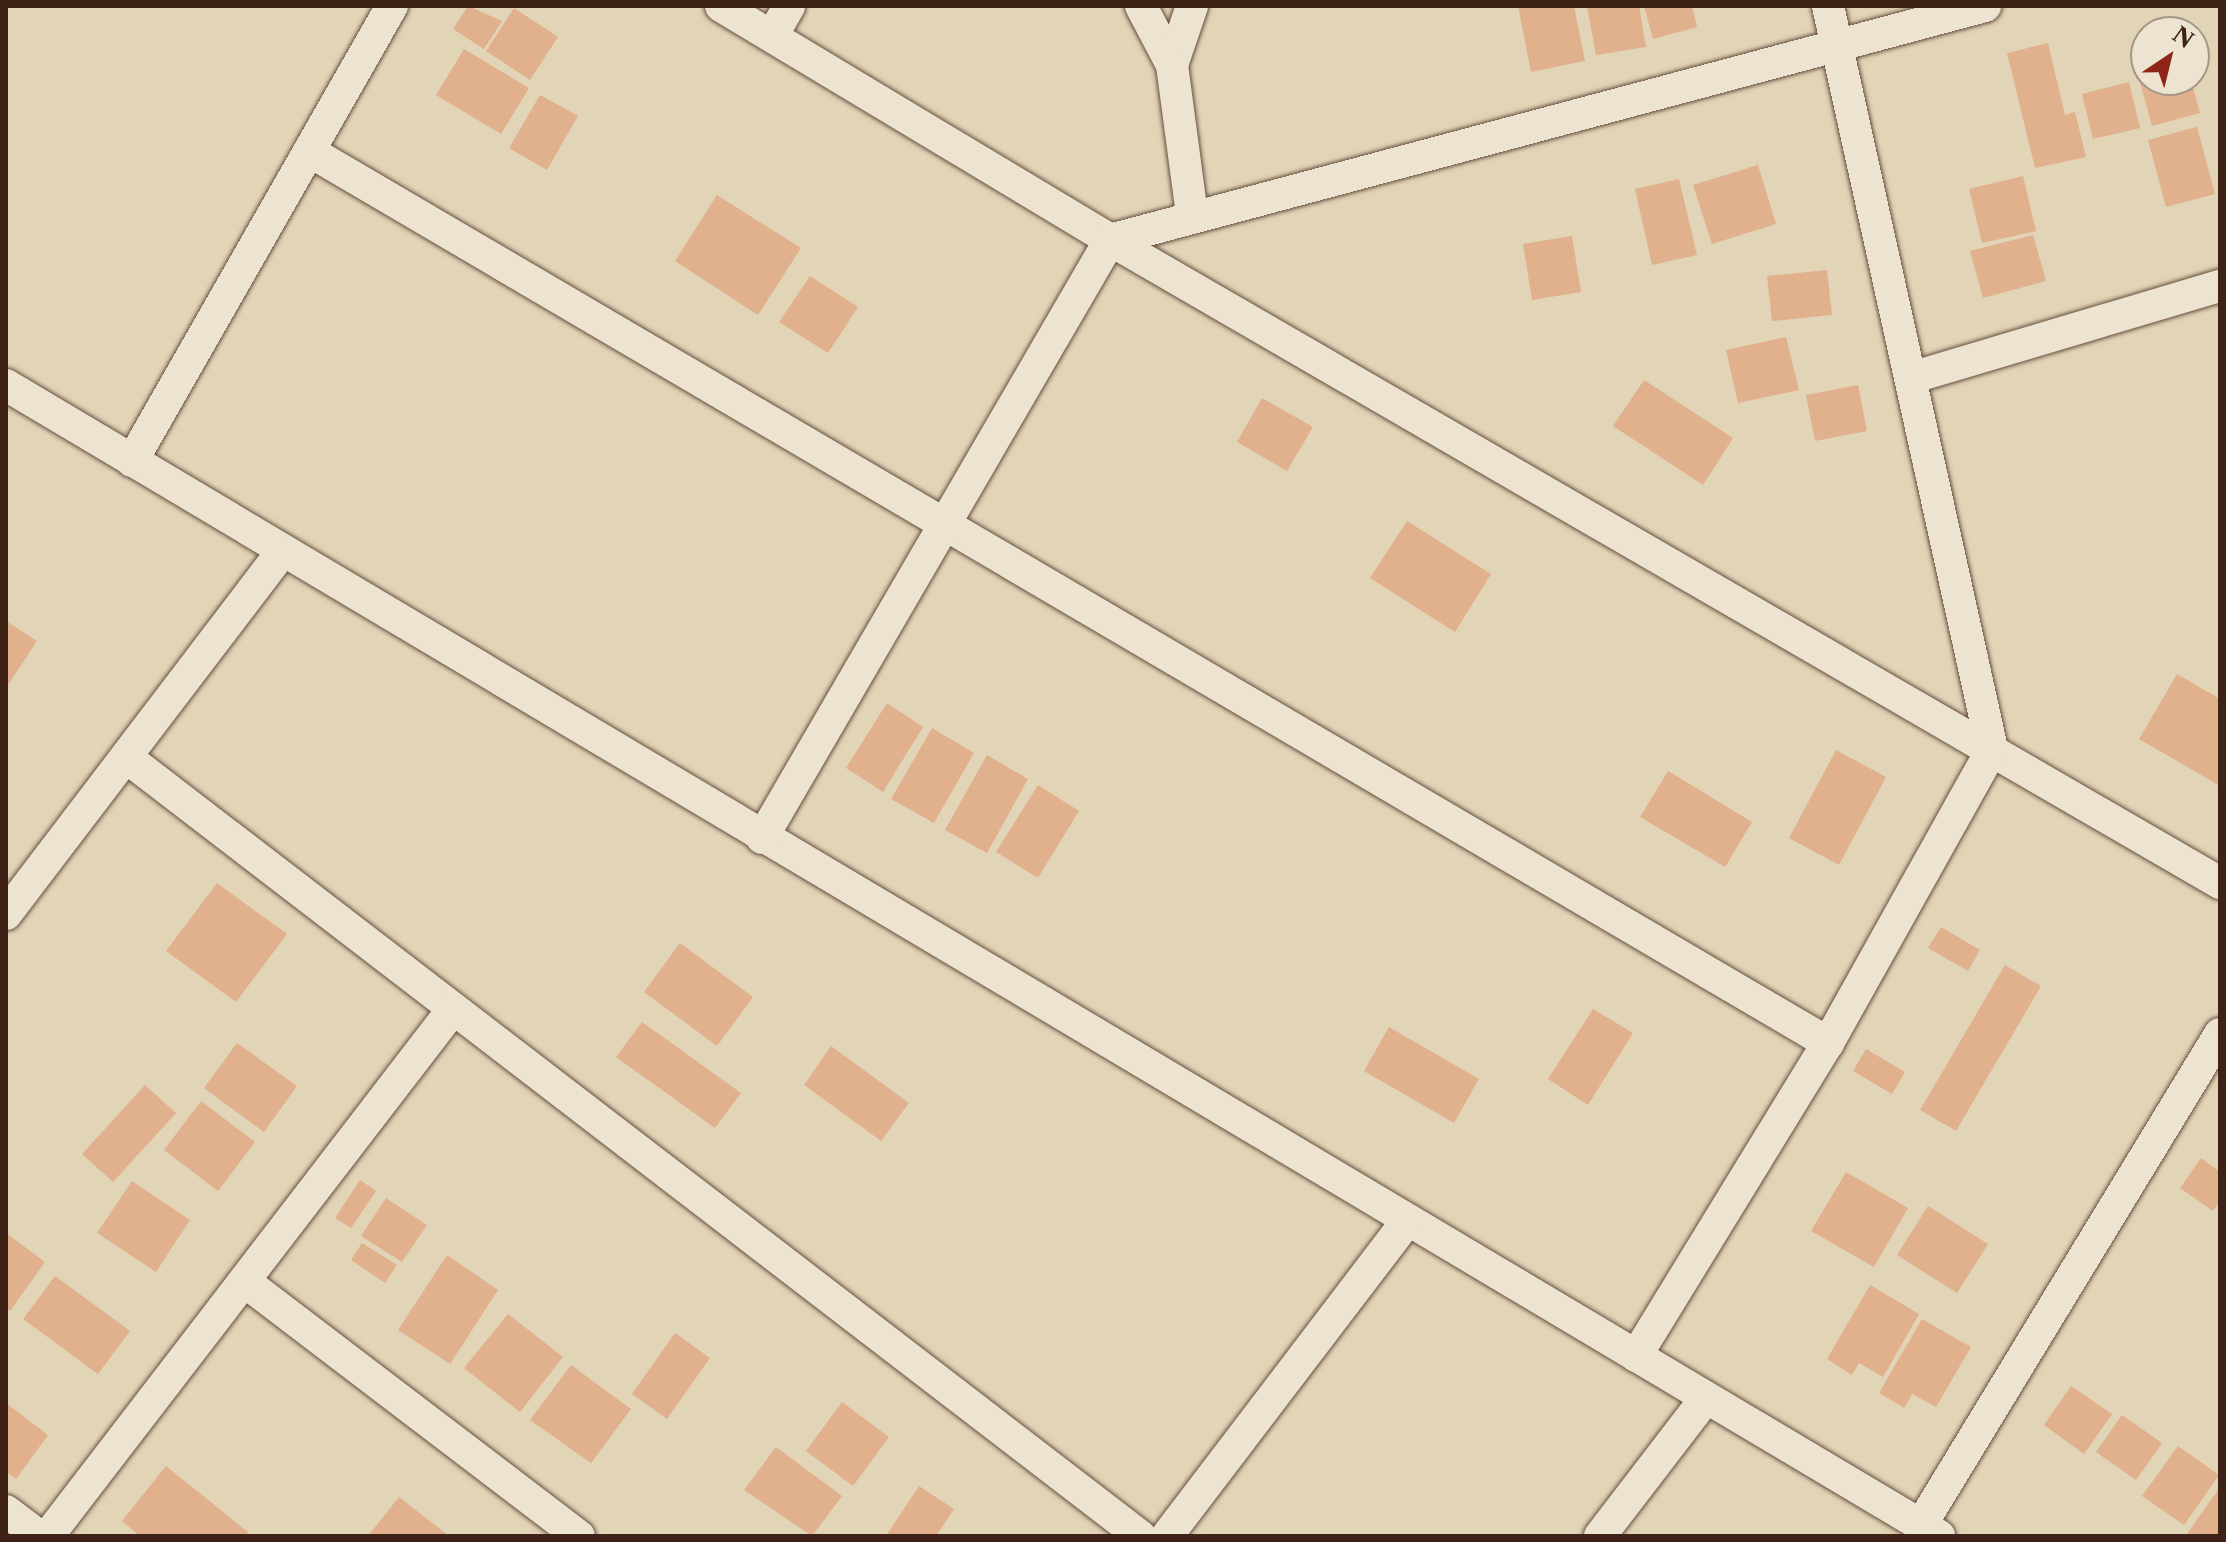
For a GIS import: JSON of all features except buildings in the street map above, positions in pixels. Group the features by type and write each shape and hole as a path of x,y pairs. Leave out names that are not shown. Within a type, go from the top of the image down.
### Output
{"street":[{"path":"132,461 392,6"},
{"path":"721,6 1110,240 2220,883"},
{"path":"772,36 789,6"},
{"path":"1141,6 1172,65 1192,214"},
{"path":"1172,65 1192,6"},
{"path":"1636,1356 1828,1043 1992,749 1914,377 1828,6"},
{"path":"762,838 948,526 1110,240 1192,214 1839,47 1985,6"},
{"path":"309,151 1828,1043"},
{"path":"1914,377 2219,289"},
{"path":"6,385 281,553 1930,1530 2220,1034"},
{"path":"6,914 281,553"},
{"path":"126,757 1140,1536"},
{"path":"48,1536 453,1009"},
{"path":"1167,1536 1407,1221"},
{"path":"244,1281 570,1533"},
{"path":"1600,1536 1706,1398"},
{"path":"6,1511 39,1536"}]}
